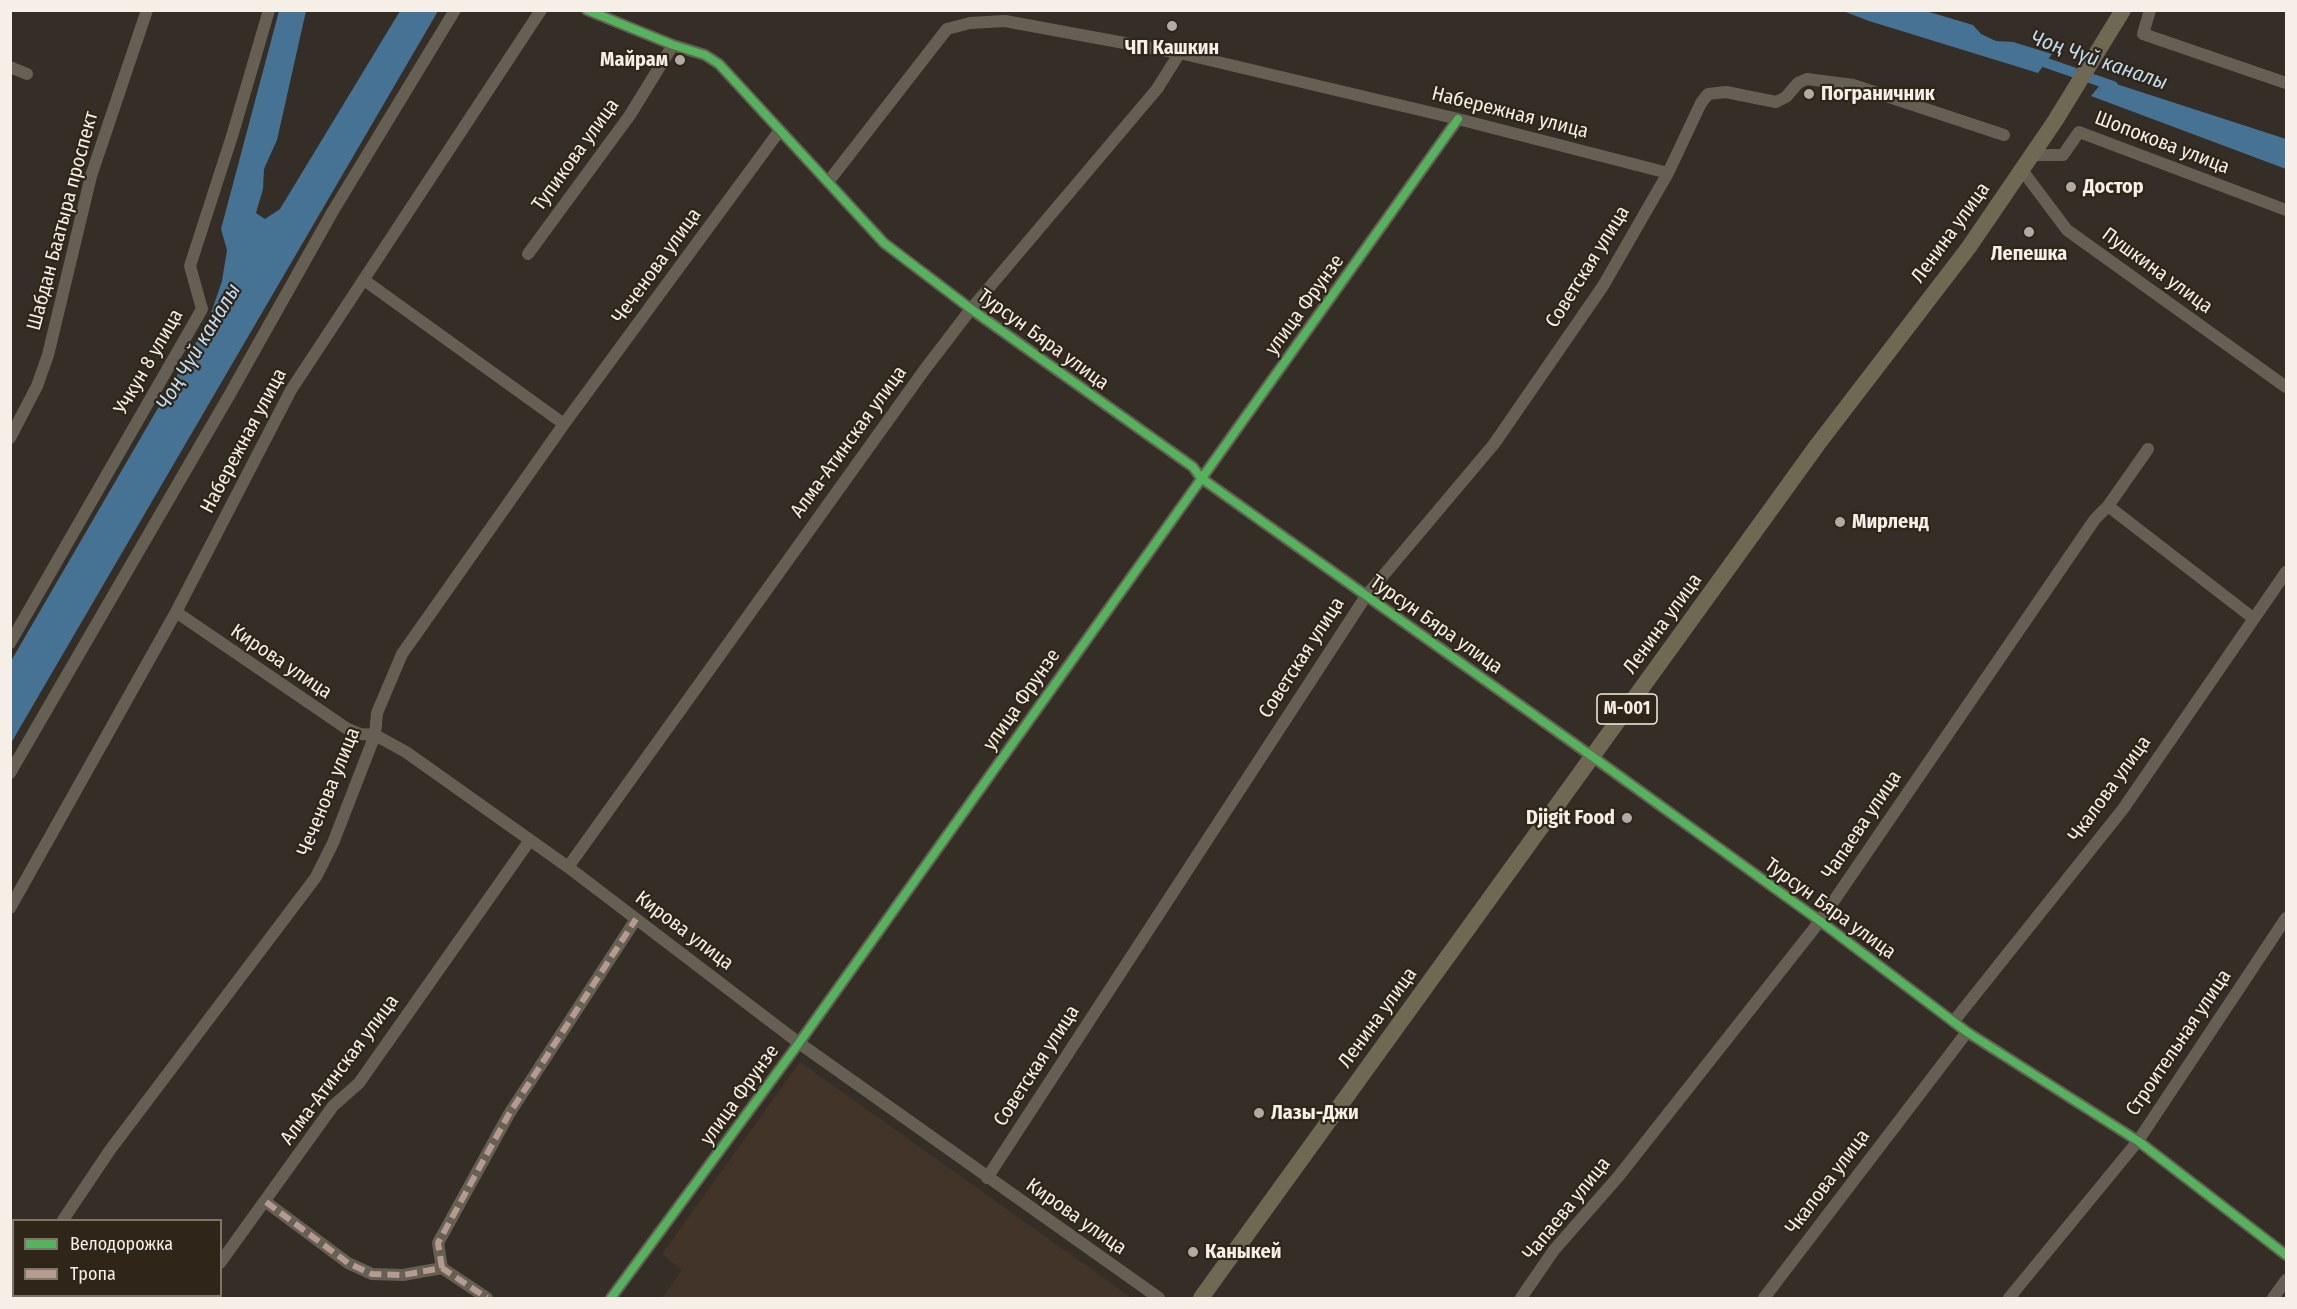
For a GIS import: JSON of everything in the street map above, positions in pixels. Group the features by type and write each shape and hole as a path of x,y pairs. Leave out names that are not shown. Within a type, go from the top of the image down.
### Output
{"main road":[{"name":"Ленина улица","path":"1202,1299 1818,444 1969,247 2055,121 2120,11"}],"street":[{"name":"Шабдан Баатыра проспект","path":"10,438 36,386 48,354 91,176 147,10"},
{"name":"Учкун 8 улица","path":"10,643 202,309 190,266 233,133 269,10"},
{"path":"10,773 230,394 333,211 455,10"},
{"name":"Набережная улица","path":"10,908 176,612 291,390 541,10"},
{"name":"Турсун Бяра улица","path":"587,10 673,45 705,55 719,64 884,243 971,309 1192,467 1201,478 1820,921 1967,1032 2138,1141 2286,1255"},
{"path":"2150,10 2143,34 2286,83"},
{"name":"Набережная улица","path":"828,182 948,29 970,23 1005,21 1179,54 1458,119 1668,173"},
{"name":"Тупикова улица","path":"528,254 630,115 673,45"},
{"name":"Алма-Атинская улица","path":"568,867 925,369 971,309 1157,89 1179,54"},
{"path":"10,67 27,74"},
{"path":"1668,173 1701,103 1708,94 1726,92 1776,102 1786,97 1798,83 1807,79 1853,85 2004,135"},
{"name":"улица Фрунзе","path":"611,1299 799,1043 1458,119"},
{"name":"Чеченова улица","path":"64,1219 110,1150 316,877 333,843 375,735 377,713 402,654 564,424 780,130"},
{"name":"Шопокова улица","path":"2032,155 2064,155 2079,132 2286,210"},
{"name":"Пушкина улица","path":"2022,170 2067,231 2286,387"},
{"name":"Советская улица","path":"987,1178 1366,596 1494,444 1604,286 1668,173"},
{"path":"364,280 564,424"},
{"name":"Чапаева улица","path":"1521,1299 1554,1250 1618,1177 1820,921 2095,519 2108,507 2148,449"},
{"path":"2108,507 2253,618"},
{"name":"Чкалова улица","path":"1954,1021 2123,809 2286,572"},
{"name":"Кирова улица","path":"176,612 346,728 360,734 375,735 406,752 568,867 799,1043 1160,1299"},
{"name":"Алма-Атинская улица","path":"222,1260 333,1106 359,1083 530,840"},
{"name":"Строительная улица","path":"2009,1299 2138,1141 2286,918"},
{"path":"442,1268 438,1243 503,1124 636,919"},
{"name":"Чкалова улица","path":"1764,1299 1967,1032"},
{"path":"266,1202 348,1263 372,1274 403,1275 442,1268 487,1299"},
{"path":"2273,1299 2286,1280"}],"shaded area":[{"path":"800,1062 1132,1298 662,1298 682,1270 662,1254"}],"water":[{"path":"279,11 306,11 277,140 264,169 263,189 256,213 265,219 280,209 400,11 438,11 11,743 11,661 208,322 222,281 227,250 221,229"},
{"path":"1843,11 1926,11 1973,25 1981,34 1996,41 2013,42 2052,54 2038,73"},
{"path":"2104,80 2286,139 2286,169 2091,96"}],"waterway":[{"name":"Чоң Чүй каналы","path":"2035,59 2113,86"}],"marked path":[{"path":"442,1268 438,1243 509,1114 636,919"},
{"path":"266,1202 348,1263 372,1274 403,1275 442,1268 487,1298"}],"cycle path":[{"path":"587,10 673,45 705,55 719,64 884,243 971,309 1193,467 1201,478 1820,921 1967,1032 2138,1141 2286,1255"},
{"path":"611,1298 799,1043 1458,119"}],"place":[{"name":"ЧП Кашкин","path":"1172,26"},
{"name":"Майрам","path":"680,60"},
{"name":"Пограничник","path":"1809,94"},
{"name":"Достор","path":"2071,187"},
{"name":"Лепешка","path":"2029,232"},
{"name":"Мирленд","path":"1840,522"},
{"name":"Djigit Food","path":"1627,818"},
{"name":"Лазы-Джи","path":"1259,1113"},
{"name":"Каныкей","path":"1193,1252"}]}
